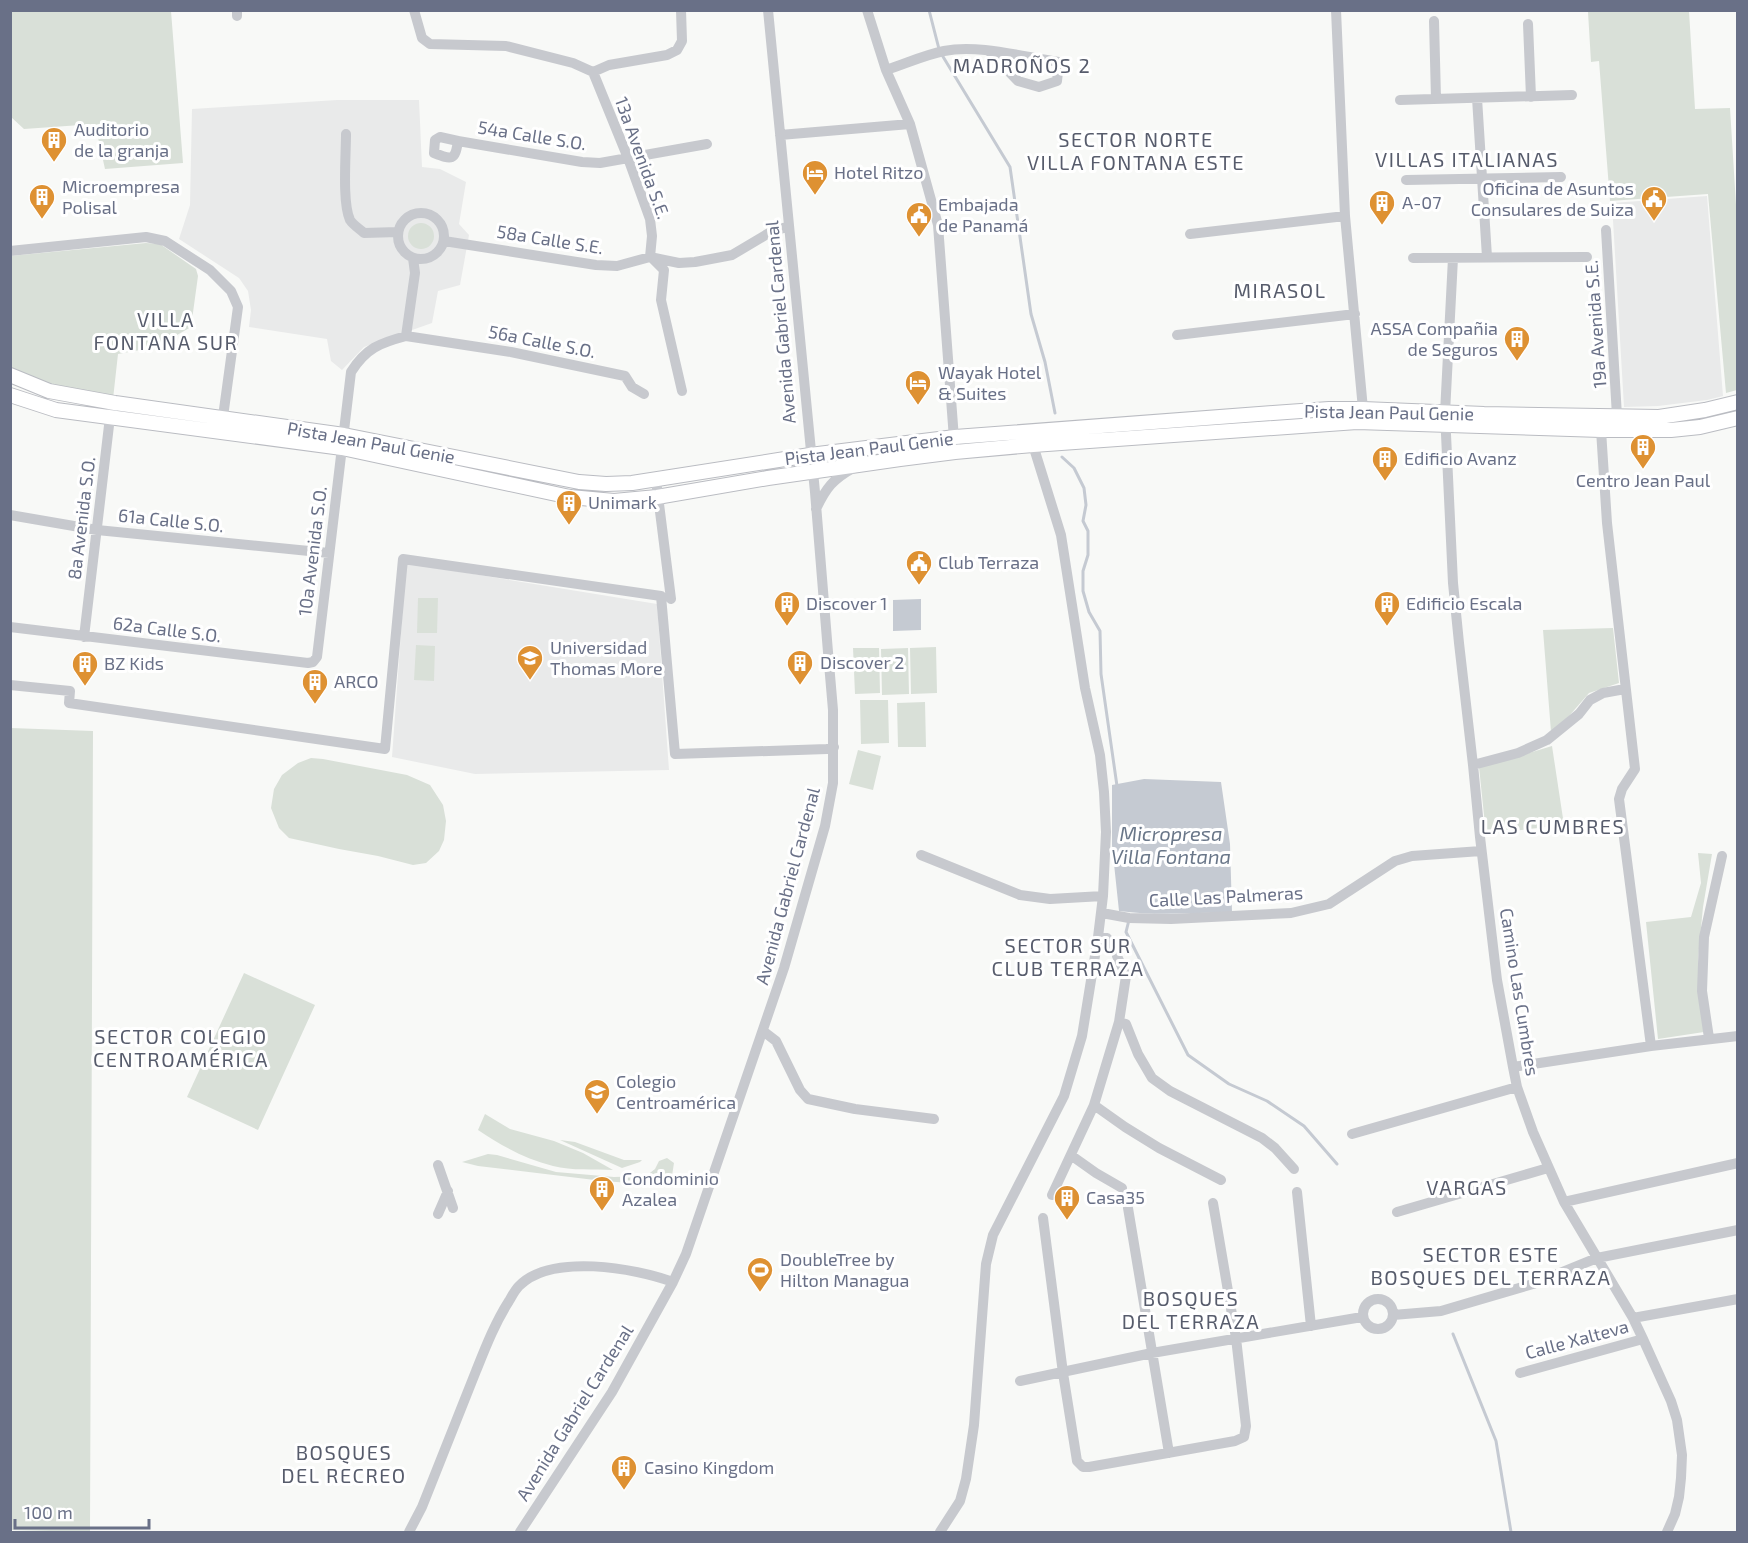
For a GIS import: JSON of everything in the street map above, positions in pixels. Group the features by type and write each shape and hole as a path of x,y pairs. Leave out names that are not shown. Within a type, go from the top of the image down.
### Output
{"main road":[{"name":"Pista Jean Paul Genie","path":"10,375 49,391 222,425 343,442 579,482 606,484 656,480 810,455 954,437 1329,409 1363,409 1446,419 1601,430 1671,430 1701,427 1737,418"},
{"name":"Pista Jean Paul Genie","path":"10,395 56,410 110,417 222,425"},
{"path":"1446,419 1449,421 1454,419 1514,419 1533,415 1678,415 1737,402"},
{"path":"1617,416 1624,423 1682,423 1701,427"},
{"path":"1549,428 1564,424 1610,423 1617,416"},
{"name":"Pista Jean Paul Genie","path":"343,442 570,497 615,501 955,452 1357,422 1446,419"},
{"path":"1003,433 1026,438 1034,445 1035,440 1042,437 1085,432 1112,425"}],"street":[{"path":"414,10 422,38 430,44 506,46 573,63 593,72 609,65 668,55 677,50 682,41 681,10"},
{"name":"Avenida Gabriel Cardenal","path":"520,1533 612,1392 686,1254 784,968 825,826 833,783 833,711 768,10"},
{"path":"867,10 886,70 909,124 938,225 955,452"},
{"path":"1336,10 1345,216 1363,409"},
{"path":"1434,21 1436,99"},
{"path":"1528,24 1531,97"},
{"path":"886,70 938,53 970,48 1059,62 1057,81 1039,87 1018,81 989,51"},
{"name":"13a Avenida S.E.","path":"593,72 650,219 652,236 650,257"},
{"path":"1400,100 1572,95"},
{"path":"1477,98 1487,257"},
{"path":"780,135 909,124"},
{"path":"346,134 346,193 351,221 364,233 398,232"},
{"name":"54a Calle S.O.","path":"458,141 600,163 707,144"},
{"path":"1406,180 1561,177"},
{"path":"414,214 430,214 442,225 444,241 436,254 421,260 406,254 400,247 398,232 406,218 414,214"},
{"path":"1190,234 1345,216"},
{"path":"650,257 687,263 732,255 774,230 788,227"},
{"name":"19a Avenida S.E.","path":"1606,230 1617,416"},
{"path":"10,251 146,237 165,241 210,270 231,291 238,307 222,425"},
{"name":"58a Calle S.E.","path":"444,241 596,265 617,266 650,257"},
{"path":"650,257 664,270 661,300 682,391"},
{"path":"1413,258 1452,264 1487,257 1587,257"},
{"path":"406,336 415,273 413,258"},
{"path":"1446,419 1452,264"},
{"path":"1177,335 1355,314"},
{"name":"56a Calle S.O.","path":"406,336 511,352 626,376 632,387 644,394"},
{"name":"10a Avenida S.O.","path":"317,657 351,372 361,357 374,347 406,336"},
{"name":"8a Avenida S.O.","path":"84,637 110,417 115,403"},
{"name":"Camino Las Cumbres","path":"1446,419 1453,583 1481,852 1497,980 1513,1067 1517,1087 1548,1168 1564,1202 1633,1318 1671,1401 1681,1440 1682,1455 1679,1497 1667,1533"},
{"path":"1601,430 1607,523 1635,769 1622,789 1619,799 1652,1046"},
{"path":"940,1533 960,1501 966,1479 974,1425 986,1264 993,1235 1064,1096 1082,1036 1102,913 1106,832 1100,755 1085,688 1061,535 1034,445"},
{"path":"816,509 828,486 842,474 861,465"},
{"path":"656,480 671,600"},
{"name":"61a Calle S.O.","path":"10,515 97,530 329,553"},
{"path":"10,684 70,691 69,703 386,749 403,559 661,596 675,754 834,747"},
{"name":"62a Calle S.O.","path":"10,627 308,663 313,662 317,657"},
{"path":"1473,765 1518,753 1547,741 1579,714 1590,700 1603,693 1625,689"},
{"name":"Calle Las Palmeras","path":"1102,913 1129,918 1171,919 1291,913 1329,904 1395,861 1412,856 1481,852"},
{"path":"921,855 1020,895 1050,899 1103,896"},
{"path":"1709,1038 1702,991 1704,937 1722,856"},
{"path":"1052,1195 1094,1105 1119,1022 1125,970 1107,938 1098,938"},
{"path":"1119,1022 1126,1024 1138,1054 1152,1078 1170,1091 1262,1138 1294,1169"},
{"path":"762,1031 776,1041 800,1090 808,1099 855,1109 934,1119"},
{"path":"1513,1067 1709,1038 1737,1036"},
{"path":"1352,1134 1517,1087"},
{"path":"1094,1105 1159,1148 1221,1180"},
{"path":"1072,1156 1122,1188"},
{"path":"1564,1202 1737,1163"},
{"path":"438,1165 453,1208"},
{"path":"1396,1212 1548,1168"},
{"path":"438,1214 448,1191"},
{"path":"1297,1192 1311,1326"},
{"path":"1043,1218 1077,1461 1083,1467 1089,1467 1235,1441 1244,1437 1246,1426 1236,1338 1213,1203"},
{"path":"1128,1208 1169,1453"},
{"path":"1393,1315 1441,1311 1533,1284 1614,1253 1737,1230"},
{"path":"409,1533 422,1507 494,1326 519,1286 533,1276 554,1269 576,1267 615,1268 653,1275 673,1282"},
{"path":"1380,1299 1392,1308 1393,1315 1390,1324 1383,1329 1374,1330 1366,1325 1362,1317 1367,1304 1380,1299"},
{"path":"1633,1318 1737,1299"},
{"path":"1020,1381 1152,1353 1362,1317"},
{"name":"Calle Xalteva","path":"1520,1372 1643,1339"}],"shaded area":[{"path":"10,11 171,11 183,163 105,169 95,124 24,129 11,117"},
{"path":"1689,11 1695,109 1730,108 1738,237 1737,390 1726,393 1708,194 1610,201 1599,61 1591,62 1588,12"},
{"path":"337,100 419,100 422,167 440,169 466,182 459,224 469,235 460,285 438,291 432,323 364,347 342,370 331,361 327,339 249,327 251,310 248,291 239,278 179,239 190,205 192,109"},
{"path":"1707,196 1723,396 1658,406 1624,407 1612,203"},
{"path":"421,223 430,227 434,236 430,245 421,249 412,245 408,236 412,227"},
{"path":"146,243 160,244 196,269 198,276 191,327 156,347 118,354 113,399 50,389 11,373 10,256"},
{"name":"Universidad Thomas More","path":"406,563 657,604 669,770 475,774 392,757"},
{"path":"418,598 438,598 437,633 417,633"},
{"path":"1613,628 1619,683 1589,693 1551,732 1543,630"},
{"path":"416,645 435,646 434,681 414,680"},
{"path":"936,647 937,693 911,694 910,648"},
{"path":"853,648 879,648 880,693 855,694"},
{"path":"908,648 909,694 882,695 881,649"},
{"path":"860,700 888,700 889,743 861,744"},
{"path":"925,702 926,747 898,747 897,703"},
{"path":"11,728 93,731 90,1532 11,1530"},
{"path":"1552,746 1564,825 1486,834 1479,767"},
{"path":"858,750 881,756 873,790 849,784"},
{"path":"311,758 407,775 430,785 443,805 446,821 444,840 439,851 426,863 413,865 289,838 279,828 271,808 274,789 282,775 298,763"},
{"path":"1698,853 1712,854 1703,907 1698,959 1704,1032 1658,1039 1646,922 1691,917 1701,883"},
{"path":"244,973 315,1005 258,1130 187,1097"},
{"path":"485,1114 510,1129 554,1141 583,1153 613,1170 560,1168 523,1156 478,1130"},
{"path":"560,1140 575,1142 624,1160 642,1160 622,1168"},
{"path":"488,1154 556,1172 614,1177 646,1176 655,1169 659,1161 667,1158 674,1163 671,1182 630,1183 478,1166 462,1162"}],"water":[{"path":"921,599 921,630 893,631 893,600"},
{"name":"Micropresa Villa Fontana","path":"1144,779 1221,782 1230,844 1232,912 1161,914 1119,911 1112,845 1112,785"}],"waterway":[{"path":"929,10 939,49"},
{"path":"942,55 1010,167 1031,314 1045,362 1055,413"},
{"path":"1062,457 1074,468 1084,488 1086,505 1083,521 1088,531 1088,555 1083,571 1083,591 1089,612 1100,631 1101,674 1117,786"},
{"path":"1129,920 1126,932 1188,1055 1229,1084 1267,1101 1304,1126 1337,1164"},
{"path":"1453,1334 1496,1441 1511,1532"}],"place":[{"name":"Auditorio de la granja","path":"54,163"},
{"name":"Hotel Ritzo","path":"815,196"},
{"name":"Microempresa Polisal","path":"42,220"},
{"name":"Oficina de Asuntos Consulares de Suiza","path":"1654,222"},
{"name":"A-07","path":"1382,226"},
{"name":"Embajada de Panamá","path":"919,238"},
{"name":"ASSA Compañia de Seguros","path":"1517,362"},
{"name":"Wayak Hotel & Suites","path":"918,406"},
{"name":"Centro Jean Paul","path":"1643,470"},
{"name":"Edificio Avanz","path":"1385,482"},
{"name":"Unimark","path":"569,526"},
{"name":"Club Terraza","path":"919,586"},
{"name":"Discover 1","path":"787,627"},
{"name":"Edificio Escala","path":"1387,627"},
{"name":"Universidad Thomas More","path":"530,681"},
{"name":"Discover 2","path":"800,686"},
{"name":"BZ Kids","path":"85,687"},
{"name":"ARCO","path":"315,705"},
{"name":"Colegio Centroamérica","path":"597,1115"},
{"name":"Condominio Azalea","path":"602,1212"},
{"name":"Casa35","path":"1067,1221"},
{"name":"DoubleTree by Hilton Managua","path":"760,1293"},
{"name":"Casino Kingdom","path":"624,1491"}],"district":[{"name":"MADROÑOS 2","path":"1022,66"},
{"name":"SECTOR NORTE VILLA FONTANA ESTE","path":"1136,152"},
{"name":"VILLAS ITALIANAS","path":"1467,160"},
{"name":"MIRASOL","path":"1280,291"},
{"name":"VILLA FONTANA SUR","path":"166,332"},
{"name":"LAS CUMBRES","path":"1553,827"},
{"name":"SECTOR SUR CLUB TERRAZA","path":"1068,958"},
{"name":"SECTOR COLEGIO CENTROAMÉRICA","path":"181,1048"},
{"name":"VARGAS","path":"1467,1188"},
{"name":"SECTOR ESTE BOSQUES DEL TERRAZA","path":"1491,1266"},
{"name":"BOSQUES DEL TERRAZA","path":"1191,1310"},
{"name":"BOSQUES DEL RECREO","path":"344,1464"}]}
